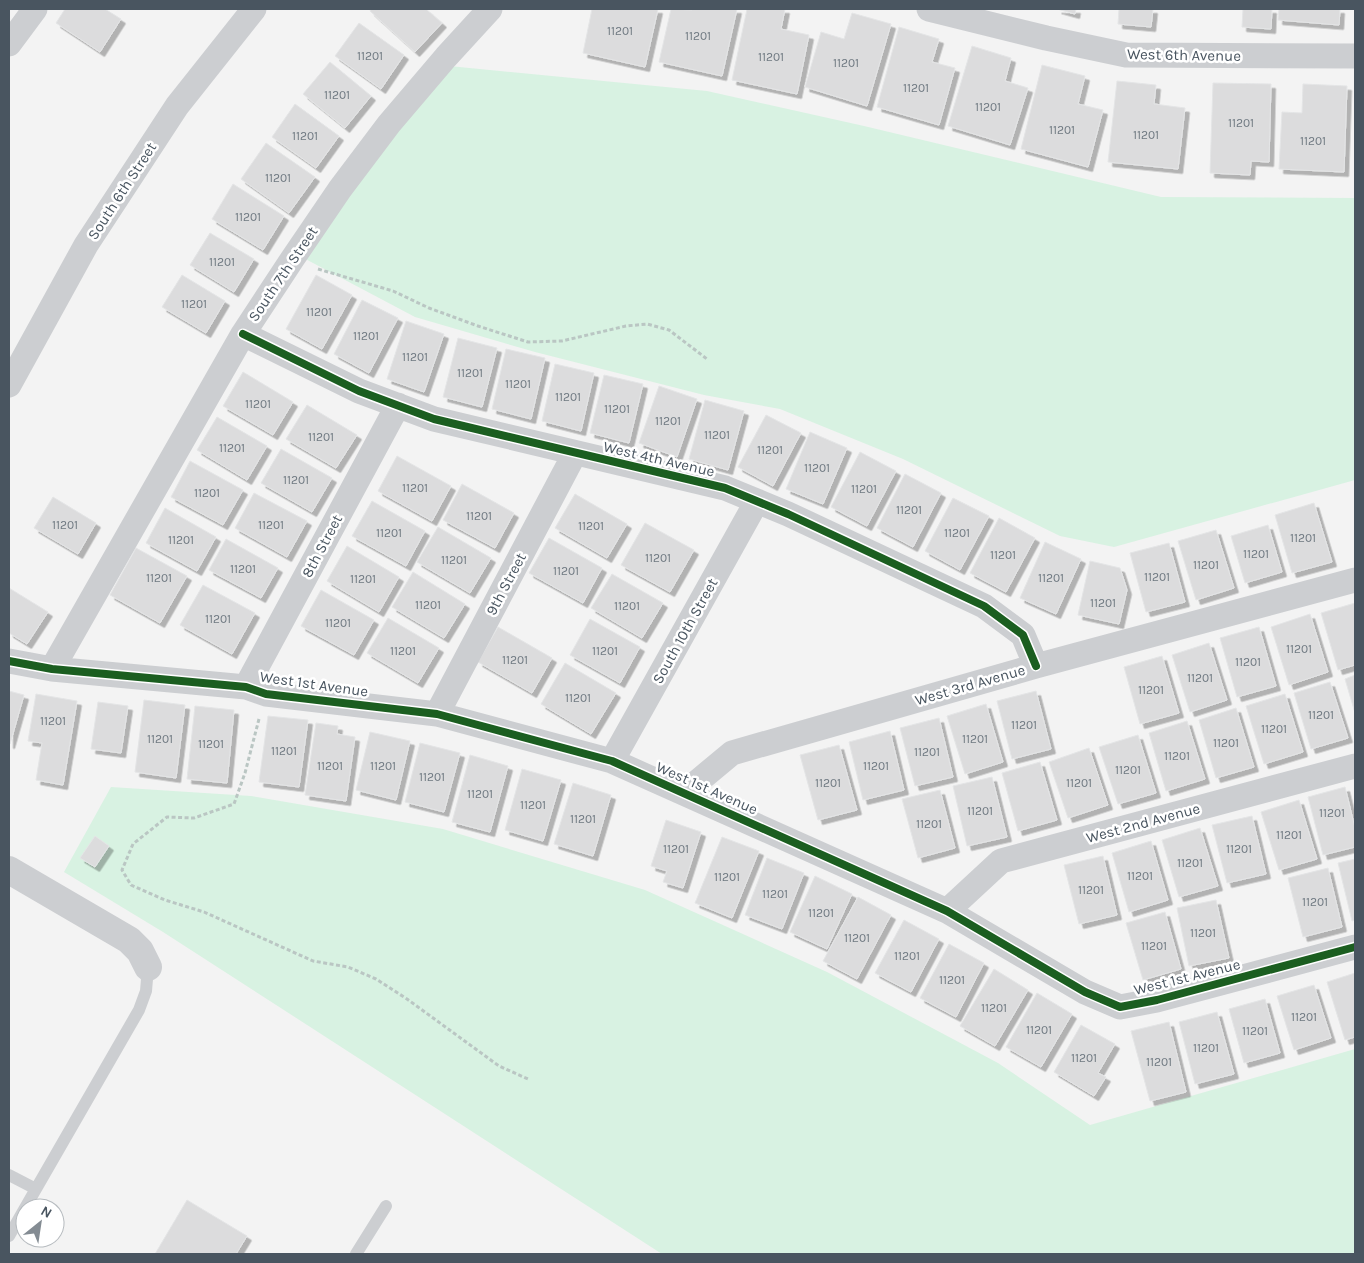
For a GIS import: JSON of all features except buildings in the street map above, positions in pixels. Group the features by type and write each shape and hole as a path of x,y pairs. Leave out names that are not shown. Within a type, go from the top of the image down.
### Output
{"street":[{"path":"9,44 35,9"},
{"name":"South 6th Street","path":"9,385 86,246 161,130 177,106 254,9"},
{"name":"South 7th Street","path":"52,669 243,334 293,258 340,189 389,124 446,56 490,9"},
{"name":"West 6th Avenue","path":"929,9 1046,38 1126,55 1355,56"},
{"name":"West 4th Avenue","path":"243,334 360,391 434,419 725,488 788,514 984,606 1023,635 1036,666"},
{"name":"8th Street","path":"256,691 398,405"},
{"name":"9th Street","path":"437,714 575,453"},
{"name":"South 10th Street","path":"612,761 757,502"},
{"name":"West 3rd Avenue","path":"684,793 732,753 1036,666 1355,580"},
{"name":"West 1st Avenue","path":"9,661 52,669 256,691 437,714 612,761 948,911 1084,992 1120,1007 1157,1000 1355,947"},
{"name":"West 2nd Avenue","path":"948,911 1001,862 1355,766"},
{"path":"9,870 129,940 140,951 148,967"}],"lane":[{"path":"31,1198 139,1010 146,991 148,967"},
{"path":"9,1175 36,1189"},
{"path":"356,1254 386,1206"}],"path":[{"path":"293,258 310,267 393,291 430,308 528,342 562,341 626,326 647,324 669,330 707,359"},
{"path":"256,691 245,773 234,804 194,818 167,817 133,844 122,870 131,886 165,900 204,912 313,961 348,967 376,979 451,1030 499,1066 528,1079"}],"green space":[{"path":"439,65 707,91 864,126 1161,197 1355,198 1355,480 1114,547 1060,536 903,459 780,409 704,395 535,352 415,317 296,254"},
{"path":"111,787 251,796 443,829 645,890 827,972 998,1063 1090,1125 1355,1049 1355,1254 662,1254 163,932 64,872"}],"cycle path":[{"path":"243,334 359,391 434,419 725,488 788,514 984,606 1023,635 1036,666"},
{"path":"9,661 52,669 246,687 266,694 437,714 612,761 947,911 1085,992 1120,1007 1157,1000 1355,947"}]}
